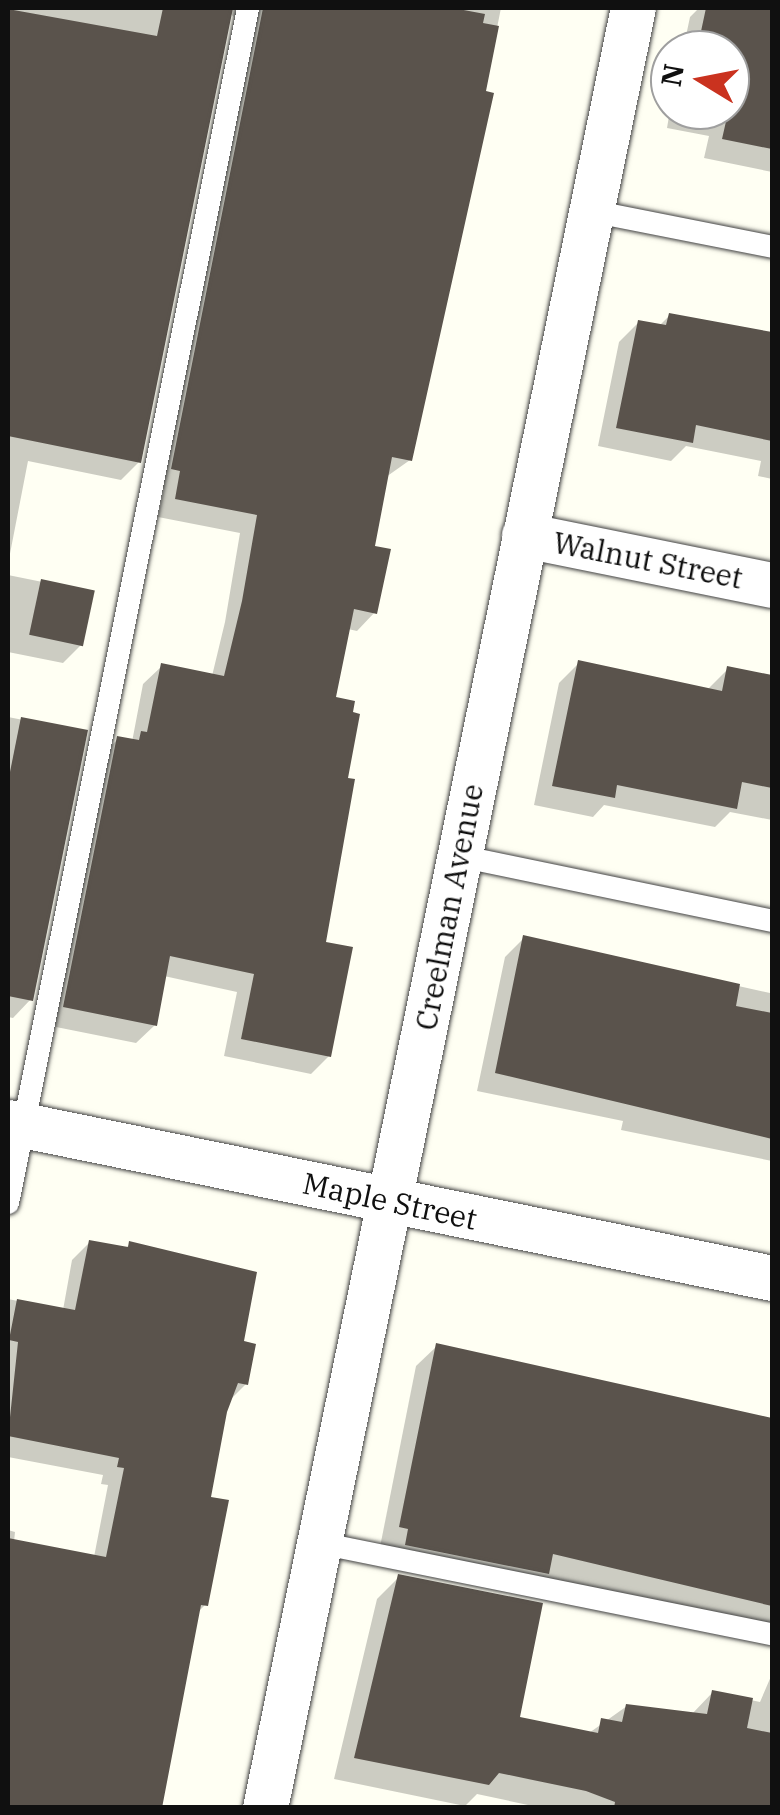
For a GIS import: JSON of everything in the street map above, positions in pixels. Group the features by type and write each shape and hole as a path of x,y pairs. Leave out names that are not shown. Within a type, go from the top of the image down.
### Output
{"street":[{"name":"Creelman Avenue","path":"265,1808 633,8"},
{"name":"Walnut Street","path":"524,535 772,585"},
{"name":"Maple Street","path":"16,1124 772,1278"}],"lane":[{"path":"8,1203 16,1124 248,8"},
{"path":"591,211 772,247"},
{"path":"459,856 772,921"},
{"path":"319,1543 772,1634"}],"building":[{"path":"163,8 233,8 141,463 8,436 8,9 157,36"},
{"path":"263,8 453,8 485,14 483,23 499,26 486,91 494,93 412,461 392,457 375,546 391,549 377,614 354,609 336,697 355,701 353,712 360,714 348,778 355,779 326,942 353,947 331,1057 241,1039 254,974 170,956 157,1026 63,1007 117,736 139,740 141,731 147,732 161,663 224,676 242,601 257,515 175,499 180,471 171,469"},
{"path":"706,8 772,8 772,149 722,139 724,130 750,130 750,30 701,30"},
{"path":"669,313 772,332 772,441 696,425 693,443 616,428 638,320 666,325"},
{"path":"41,579 95,590 83,646 29,635"},
{"path":"578,660 722,691 727,666 772,675 772,788 742,782 737,809 617,785 615,798 552,786"},
{"path":"21,717 88,730 33,1001 8,996 8,782"},
{"path":"523,935 740,984 736,1006 772,1013 772,1139 495,1073"},
{"path":"89,1240 128,1247 129,1241 257,1272 244,1341 256,1344 248,1385 238,1383 227,1412 211,1497 229,1500 208,1606 201,1605 162,1808 8,1808 8,1538 106,1557 124,1468 117,1467 119,1458 8,1436 18,1342 9,1340 17,1299 75,1310"},
{"path":"436,1343 772,1418 772,1606 553,1554 549,1574 405,1545 408,1529 399,1527"},
{"path":"398,1574 543,1603 520,1717 598,1733 601,1718 622,1722 626,1704 707,1714 712,1690 753,1698 747,1728 772,1733 772,1808 614,1808 615,1802 586,1791 499,1773 489,1785 354,1758"}]}
